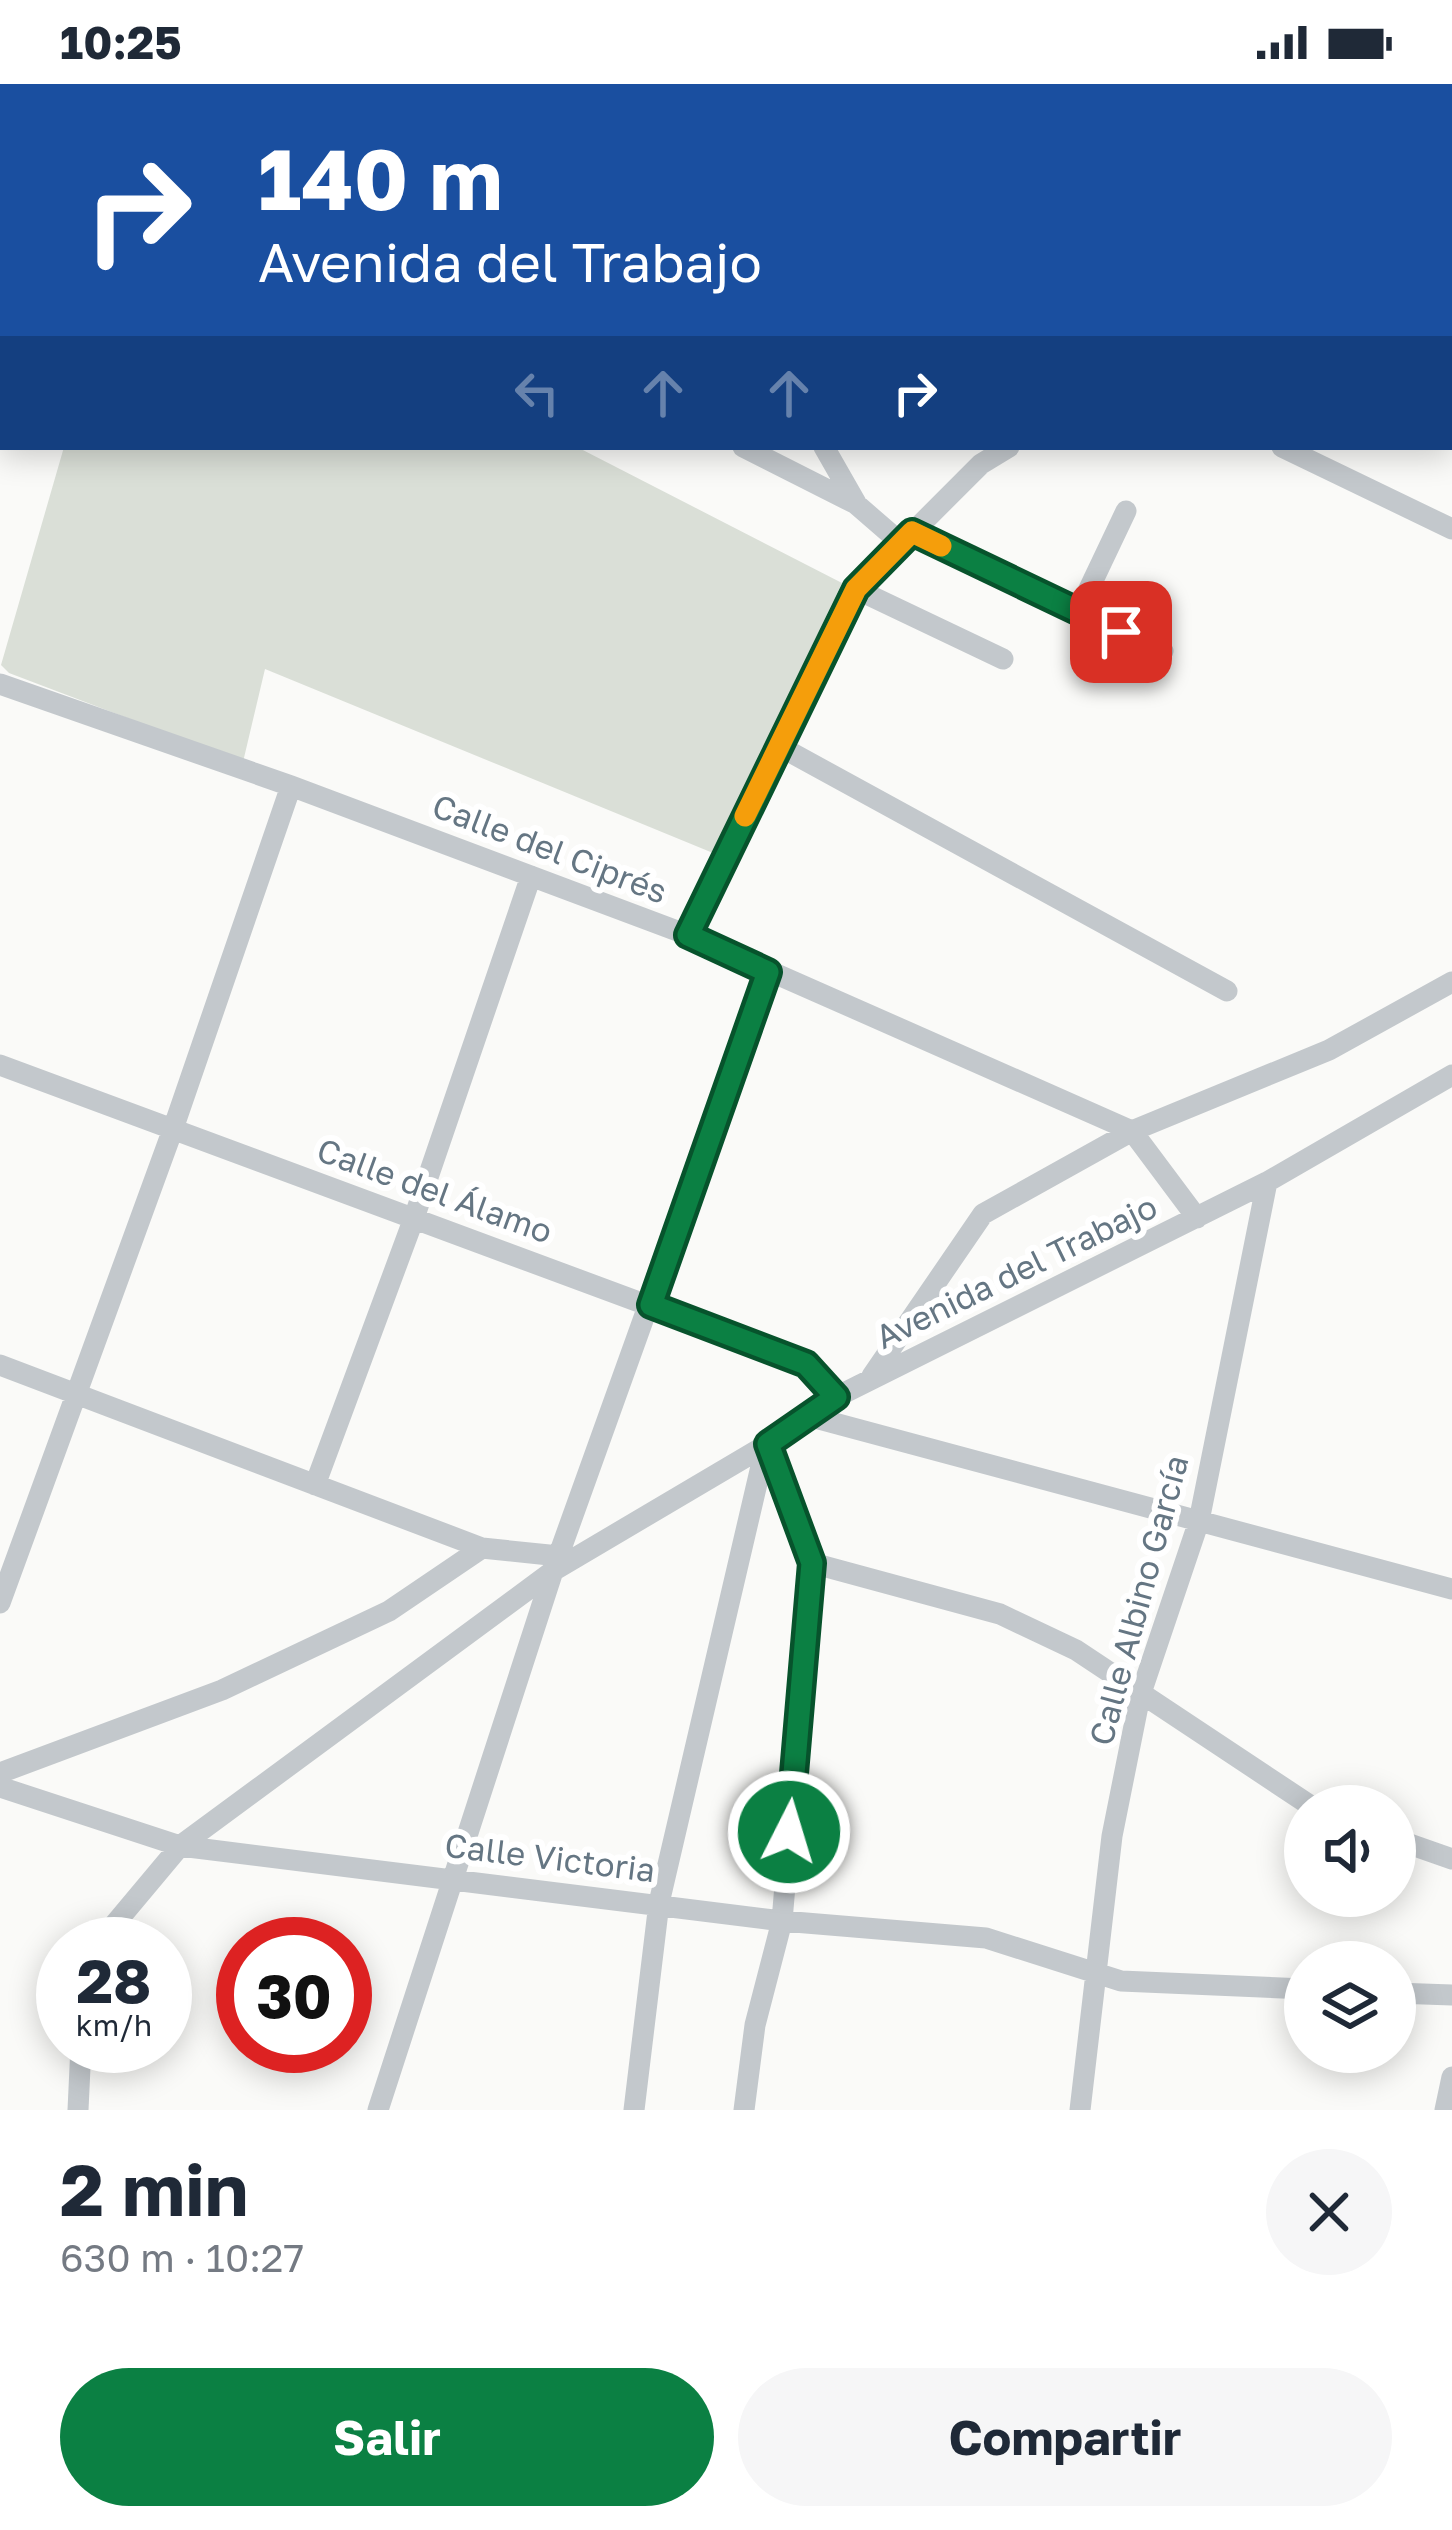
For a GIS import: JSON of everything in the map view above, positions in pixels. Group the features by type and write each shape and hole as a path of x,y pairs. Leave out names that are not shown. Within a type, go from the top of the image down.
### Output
{"street":[{"path":"749,450 856,504 906,537 1163,651"},
{"path":"826,450 856,504"},
{"path":"688,935 856,589 981,464 1004,450"},
{"path":"1288,450 1452,529"},
{"path":"1078,612 1126,511"},
{"path":"856,589 1003,659"},
{"name":"Calle del Ciprés","path":"0,684 291,786 688,935 1132,1132"},
{"path":"779,746 1228,991"},
{"path":"0,1603 173,1129 291,786"},
{"path":"315,1485 414,1218 531,876"},
{"path":"377,2110 556,1563 768,972"},
{"path":"868,1381 983,1214 1132,1132 1329,1049 1452,982"},
{"name":"Calle del Álamo","path":"0,1065 806,1364 836,1397"},
{"name":"Avenida del Trabajo","path":"121,1917 180,1846 556,1563 767,1444 836,1397 1267,1182 1452,1075"},
{"path":"1132,1132 1197,1218"},
{"name":"Calle Albino García","path":"1080,2110 1112,1836 1140,1696 1199,1521 1267,1182"},
{"path":"0,1365 482,1548 556,1563"},
{"path":"808,1416 1452,1589"},
{"path":"744,2110 755,2025 782,1921 812,1563 767,1444"},
{"path":"634,2110 659,1903 767,1444"},
{"path":"0,1773 222,1690 389,1611 482,1548"},
{"path":"812,1563 1000,1614 1076,1650 1284,1789"},
{"name":"Calle Victoria","path":"0,1787 180,1846 782,1921 986,1938 1121,1982 1284,1988"},
{"path":"1416,1846 1452,1859"},
{"path":"1416,1994 1452,1995"},
{"path":"78,2110 80,2073"},
{"path":"1445,2110 1452,2077"}],"shaded area":[{"path":"63,450 583,450 842,583 713,853 265,669 243,762 9,673 1,665"}],"slow traffic":[{"path":"745,816 856,589 912,532 941,546"}],"route":[{"path":"789,1832 812,1563 768,1444 836,1397 806,1364 651,1305 768,972 688,935 856,589 912,532 1121,632"}]}
